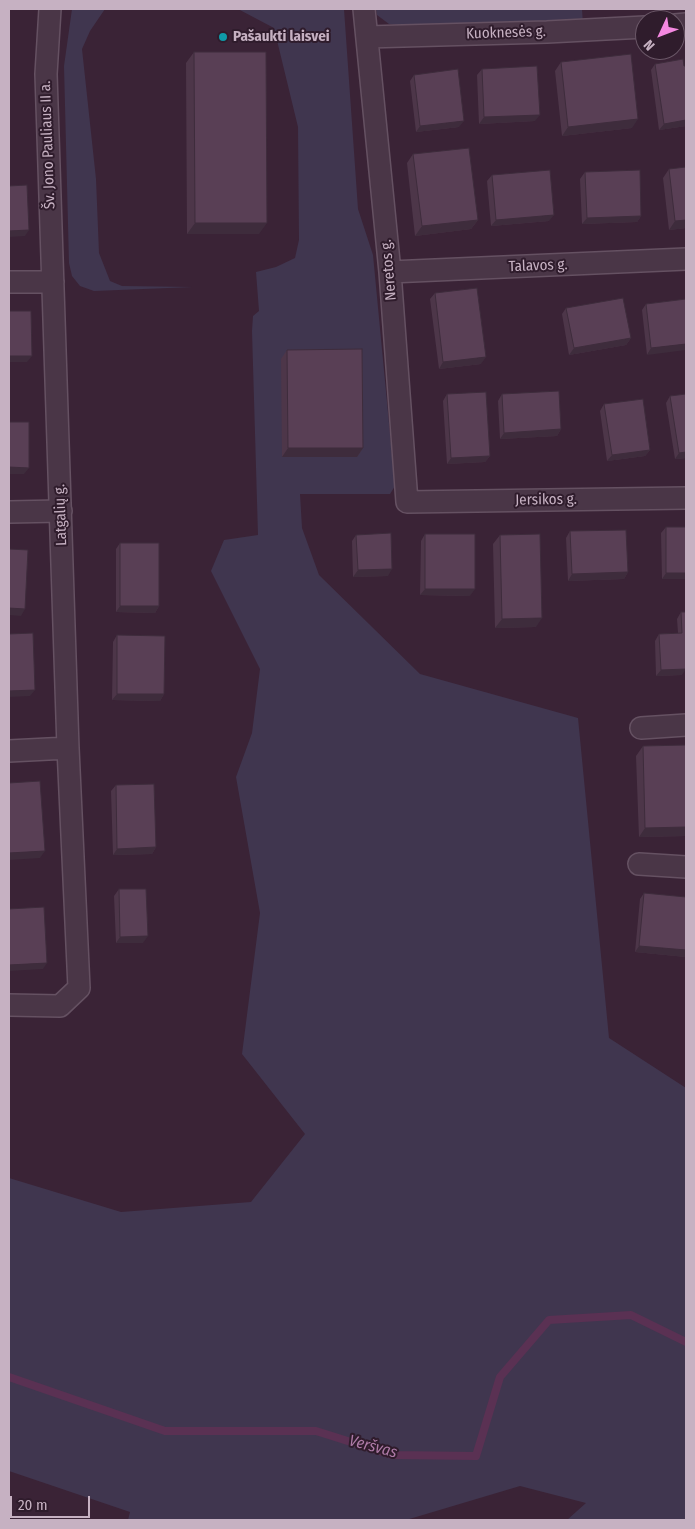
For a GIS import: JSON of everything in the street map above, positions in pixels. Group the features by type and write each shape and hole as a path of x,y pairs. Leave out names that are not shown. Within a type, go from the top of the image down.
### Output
{"street":[{"name":"Šv. Jono Pauliaus II a.","path":"50,9 46,74 53,282"},
{"path":"364,9 367,37"},
{"name":"Kuoknesės g.","path":"367,37 635,28"},
{"name":"Neretos g.","path":"367,37 390,272 407,502"},
{"name":"Talavos g.","path":"390,272 686,259"},
{"path":"9,282 53,282"},
{"name":"Latgalių g.","path":"9,1005 60,1006 79,988 68,748 53,282"},
{"name":"Jersikos g.","path":"407,502 686,498"},
{"path":"9,512 61,510"},
{"path":"641,728 686,725"},
{"path":"9,751 68,748"},
{"path":"639,864 686,867"}],"shaded area":[{"path":"72,9 105,9 90,31 82,49 96,179 99,253 110,281 122,286 193,287 94,291 80,286 72,276 69,263 64,66"},
{"path":"238,9 344,9 358,209 373,255 395,486 390,494 300,494 302,528 319,575 420,674 578,718 609,1038 686,1088 686,1520 567,1520 586,1503 520,1486 406,1520 128,1520 130,1512 9,1471 9,1178 121,1212 251,1202 305,1134 242,1054 260,913 236,777 252,733 260,669 211,571 224,540 258,535 252,331 253,316 259,311 256,272 276,267 295,258 299,240 298,127 274,28"},
{"path":"376,9 582,9 583,25 406,26 389,24 377,15"}],"building":[{"path":"194,52 266,52 267,223 195,223"},
{"path":"631,54 638,119 568,127 561,62"},
{"path":"683,60 684,66 686,66 686,120 664,124 655,64"},
{"path":"537,66 540,115 484,117 482,69"},
{"path":"458,69 464,121 420,126 414,75"},
{"path":"469,148 478,220 422,226 413,154"},
{"path":"686,167 686,220 675,221 669,169"},
{"path":"550,170 554,215 496,220 492,175"},
{"path":"640,170 641,216 587,218 585,172"},
{"path":"27,185 29,230 9,231 9,186"},
{"path":"477,288 486,357 443,362 435,293"},
{"path":"623,298 631,338 574,348 566,308"},
{"path":"686,299 686,344 651,348 646,304"},
{"path":"9,311 31,311 32,356 9,356"},
{"path":"362,349 363,448 288,448 287,350"},
{"path":"559,391 561,429 504,433 502,394"},
{"path":"486,392 490,456 451,458 447,394"},
{"path":"686,394 686,452 679,453 670,396"},
{"path":"643,399 650,450 612,455 604,404"},
{"path":"9,422 29,422 29,468 9,467"},
{"path":"666,527 686,527 686,573 666,573"},
{"path":"626,530 628,572 572,574 570,531"},
{"path":"391,533 392,569 358,570 356,535"},
{"path":"425,534 475,534 475,589 425,589"},
{"path":"540,534 542,618 502,619 500,535"},
{"path":"120,543 159,543 159,606 120,606"},
{"path":"9,549 28,550 25,609 9,608"},
{"path":"681,612 686,612 686,669 661,670 659,634 682,633"},
{"path":"33,633 35,690 9,691 9,634"},
{"path":"117,635 165,636 164,694 117,694"},
{"path":"686,745 686,827 645,828 643,746"},
{"path":"40,781 45,851 9,853 9,783"},
{"path":"154,784 156,847 117,849 116,785"},
{"path":"119,889 146,889 148,936 120,937"},
{"path":"644,893 686,897 686,950 639,946"},
{"path":"44,907 47,963 9,965 9,909"}],"waterway":[{"name":"Veršvas","path":"9,1377 165,1431 316,1431 392,1455 476,1456 500,1377 549,1320 631,1315 686,1342"}],"place":[{"name":"Pašaukti laisvei","path":"223,37"}]}
